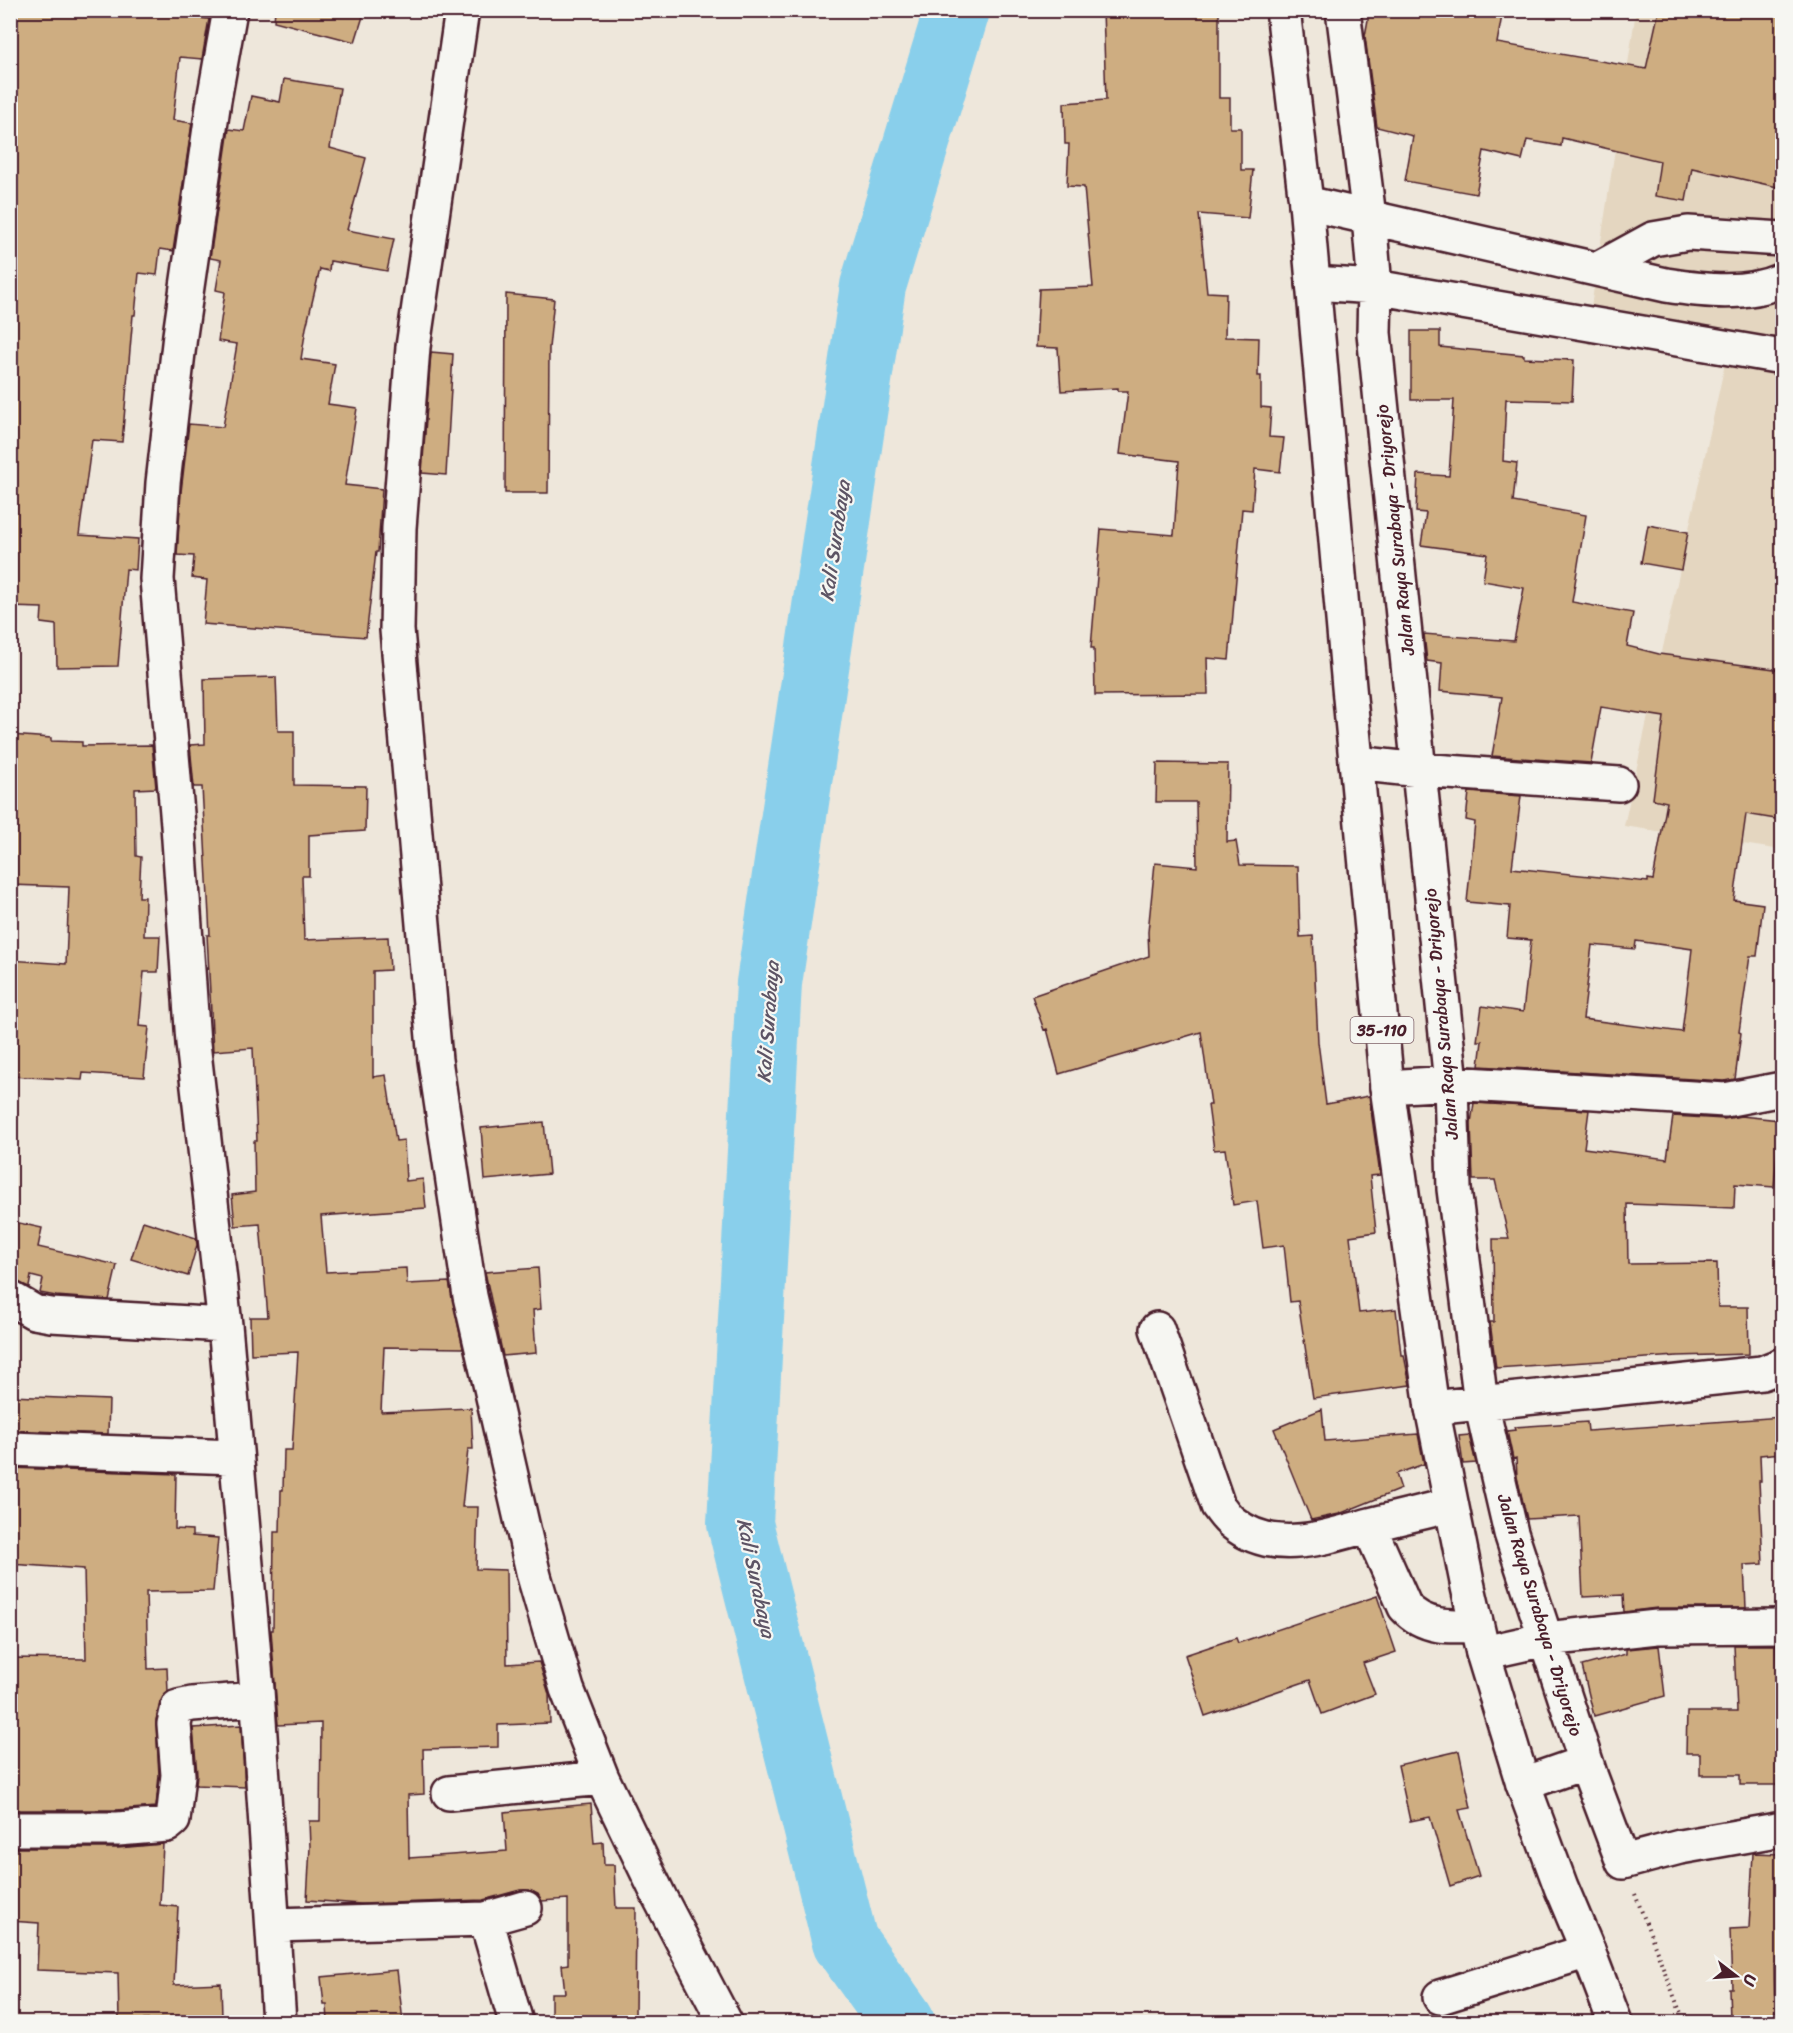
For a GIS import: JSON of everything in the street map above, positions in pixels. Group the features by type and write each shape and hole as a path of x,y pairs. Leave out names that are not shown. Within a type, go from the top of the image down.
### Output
{"street":[{"path":"230,10 214,100 180,335 164,483 157,579 179,836 193,1043 225,1325 257,1699 279,2022"},
{"path":"462,10 413,347 399,528 397,630 435,1060 470,1296 534,1576 567,1689 602,1778 723,2022"},
{"name":"35-110","path":"1283,10 1306,203 1387,1087 1432,1408 1480,1639 1523,1784 1615,2022"},
{"name":"Jalan Raya Surabaya - Driyorejo","path":"1343,10 1369,217 1375,287 1374,333 1451,1083 1454,1189 1481,1403 1511,1533 1586,1762 1623,1862"},
{"path":"1306,203 1598,269 1633,279 1693,289 1765,288 1782,280"},
{"path":"1598,269 1653,239 1688,232 1782,239"},
{"path":"1313,282 1375,287 1782,357"},
{"path":"1356,763 1419,770 1619,784"},
{"path":"1387,1087 1451,1083 1725,1100 1782,1089"},
{"path":"10,1299 34,1312 51,1315 225,1325"},
{"path":"1157,1329 1218,1506 1232,1523 1270,1540 1295,1542 1323,1538 1451,1505"},
{"path":"1432,1408 1762,1373 1782,1365"},
{"path":"10,1449 236,1458"},
{"path":"1369,1526 1405,1607 1413,1617 1454,1626 1480,1639 1546,1639 1658,1627 1782,1626"},
{"path":"10,1829 167,1826 173,1820 178,1774 174,1724 178,1707 257,1699"},
{"path":"1523,1784 1586,1762"},
{"path":"449,1792 602,1778"},
{"path":"1623,1862 1680,1847 1782,1829"},
{"path":"273,1925 486,1919 525,1908"},
{"path":"486,1919 516,2022"},
{"path":"1440,1997 1588,1951"}],"path":[{"path":"1623,1862 1684,2022"}],"shaded area":[{"path":"1636,11 1782,11 1782,850 1624,826 1728,350 1591,307"}],"building":[{"path":"10,10 116,10 209,19 202,59 180,57 173,120 192,123 173,251 160,249 157,275 139,273 122,442 92,440 79,535 138,539 136,570 126,569 118,666 57,667 56,625 41,623 42,608 10,607 10,214 14,214 16,139 10,138"},
{"path":"275,10 365,10 355,42 274,21"},
{"path":"1103,10 1219,10 1219,98 1230,98 1230,128 1241,128 1241,170 1253,170 1248,218 1199,214 1207,292 1226,293 1225,337 1259,338 1258,376 1261,376 1261,407 1271,408 1269,437 1284,438 1280,472 1255,469 1252,510 1242,509 1229,660 1207,658 1208,694 1095,695 1094,648 1091,648 1101,529 1174,535 1179,461 1120,454 1128,391 1118,391 1118,388 1061,391 1058,348 1036,347 1039,289 1093,287 1084,187 1067,186 1069,144 1065,144 1064,103 1106,100"},
{"path":"1380,10 1503,10 1497,43 1646,69 1659,10 1782,10 1782,188 1692,168 1686,201 1655,196 1660,161 1562,138 1561,146 1527,140 1522,160 1484,151 1476,194 1405,181 1413,136 1377,127 1365,36 1369,14 1379,16"},
{"path":"284,79 340,88 330,148 366,158 347,230 394,239 387,271 330,261 329,271 320,269 301,359 335,364 328,404 357,408 345,485 382,489 378,552 376,552 366,637 203,624 207,580 192,578 194,556 177,555 189,424 223,427 237,344 218,341 225,292 216,290 221,260 210,258 229,129 244,131 251,96 280,102"},
{"path":"506,294 554,299 549,348 548,493 505,493"},
{"path":"1411,331 1440,331 1440,347 1524,355 1524,358 1574,360 1572,401 1506,399 1503,461 1517,463 1513,502 1586,515 1572,602 1633,613 1627,646 1659,654 1782,670 1782,820 1746,814 1734,900 1763,904 1757,956 1750,956 1735,1079 1724,1081 1479,1066 1482,1041 1477,1041 1482,1006 1523,1012 1531,940 1507,938 1510,906 1467,902 1475,822 1466,820 1469,792 1521,796 1512,868 1648,882 1648,879 1653,880 1667,802 1653,799 1664,717 1601,707 1591,763 1492,756 1502,697 1440,691 1442,663 1427,661 1424,634 1514,641 1524,588 1483,581 1487,554 1421,545 1426,513 1416,512 1418,474 1449,476 1454,400 1411,400","holes":["1636,941 1692,949 1682,1032 1583,1019 1592,945 1635,949"]},
{"path":"431,352 453,354 446,475 422,473"},
{"path":"1648,525 1688,532 1681,570 1641,563"},
{"path":"276,677 278,731 294,731 294,785 366,786 365,831 309,835 309,876 302,876 304,940 388,937 390,970 373,971 373,1077 386,1075 396,1141 404,1140 406,1181 423,1179 426,1208 321,1216 326,1272 406,1268 407,1284 449,1282 463,1348 384,1347 381,1412 471,1408 473,1449 468,1449 462,1507 478,1507 476,1569 506,1570 507,1664 539,1662 549,1694 550,1723 498,1725 498,1747 423,1749 424,1794 408,1795 409,1858 507,1851 504,1812 591,1804 594,1843 603,1842 604,1865 614,1865 616,1908 636,1908 635,2016 592,2022 551,2022 551,1993 565,1993 562,1965 568,1964 568,1899 542,1901 538,1894 529,1890 520,1890 483,1900 361,1904 307,1900 309,1821 320,1821 321,1723 278,1725 271,1630 273,1630 274,1532 280,1532 284,1450 292,1450 298,1352 251,1354 250,1317 268,1317 260,1224 235,1226 232,1195 255,1192 254,1141 257,1141 253,1048 213,1051 207,935 210,935 202,787 194,787 190,745 205,744 204,679"},
{"path":"10,735 51,738 51,741 82,742 82,746 152,745 156,788 135,789 136,856 141,857 139,897 145,897 144,936 160,936 158,972 144,972 139,1026 149,1027 144,1077 83,1073 82,1080 10,1076 10,960 66,964 69,887 10,885"},
{"path":"1157,763 1228,764 1227,842 1236,841 1240,865 1298,866 1300,937 1313,936 1318,1042 1326,1104 1369,1096 1380,1175 1370,1176 1376,1232 1350,1236 1359,1313 1396,1309 1401,1355 1404,1355 1410,1385 1313,1398 1298,1301 1290,1302 1284,1245 1263,1248 1257,1201 1233,1205 1225,1149 1214,1150 1208,1105 1211,1105 1201,1032 1059,1074 1047,1029 1044,1030 1032,996 1149,956 1148,932 1155,863 1197,867 1196,802 1156,802"},
{"path":"1474,1103 1589,1110 1584,1148 1667,1159 1673,1116 1724,1119 1741,1116 1780,1120 1774,1187 1735,1184 1734,1208 1627,1204 1628,1264 1717,1263 1718,1307 1748,1307 1749,1354 1677,1356 1496,1368 1490,1322 1494,1322 1493,1239 1509,1239 1495,1180 1473,1180 1471,1123"},
{"path":"544,1122 549,1174 485,1180 481,1128"},
{"path":"10,1221 42,1228 38,1247 117,1265 109,1300 40,1293 43,1279 31,1276 29,1287 10,1279"},
{"path":"143,1221 196,1238 197,1245 188,1276 131,1259"},
{"path":"538,1268 541,1309 533,1310 536,1353 503,1356 485,1272"},
{"path":"10,1396 109,1400 108,1434 10,1430"},
{"path":"1322,1409 1325,1441 1418,1434 1424,1464 1396,1474 1401,1489 1339,1514 1311,1520 1274,1429"},
{"path":"1782,1417 1782,1453 1760,1455 1763,1564 1744,1565 1746,1608 1657,1608 1624,1612 1623,1595 1583,1597 1579,1516 1527,1519 1517,1477 1516,1458 1513,1459 1507,1431 1515,1430 1514,1427 1587,1422 1588,1431"},
{"path":"1469,1435 1476,1463 1463,1464 1459,1436"},
{"path":"10,1468 176,1474 175,1529 192,1530 192,1536 218,1538 213,1591 146,1592 148,1669 167,1668 168,1692 160,1702 156,1720 159,1775 156,1807 117,1810 10,1810 10,1658 86,1659 84,1569 10,1564"},
{"path":"1377,1596 1396,1652 1363,1663 1375,1694 1322,1714 1310,1680 1205,1716 1185,1655 1236,1638 1238,1643"},
{"path":"1734,1645 1776,1645 1782,1785 1740,1785 1740,1775 1700,1775 1700,1753 1686,1753 1687,1712 1737,1712"},
{"path":"1659,1646 1665,1696 1594,1716 1582,1666 1626,1654 1626,1649"},
{"path":"241,1725 245,1787 196,1785 193,1728"},
{"path":"1459,1751 1471,1808 1459,1810 1479,1876 1450,1886 1430,1817 1410,1821 1398,1765"},
{"path":"163,1844 160,1905 178,1907 174,1985 221,1983 222,2017 119,2021 118,1973 37,1970 39,1923 10,1921 10,1848 118,1848"},
{"path":"1753,1853 1782,1854 1782,1965 1774,1965 1775,2018 1730,2019 1729,1988 1732,1988 1730,1929 1749,1928"},
{"path":"397,1970 403,2022 328,2022 321,1977"}],"waterway":[{"name":"Kali Surabaya","path":"902,2022 845,1942 740,1524 769,983 873,286 957,10"}]}
